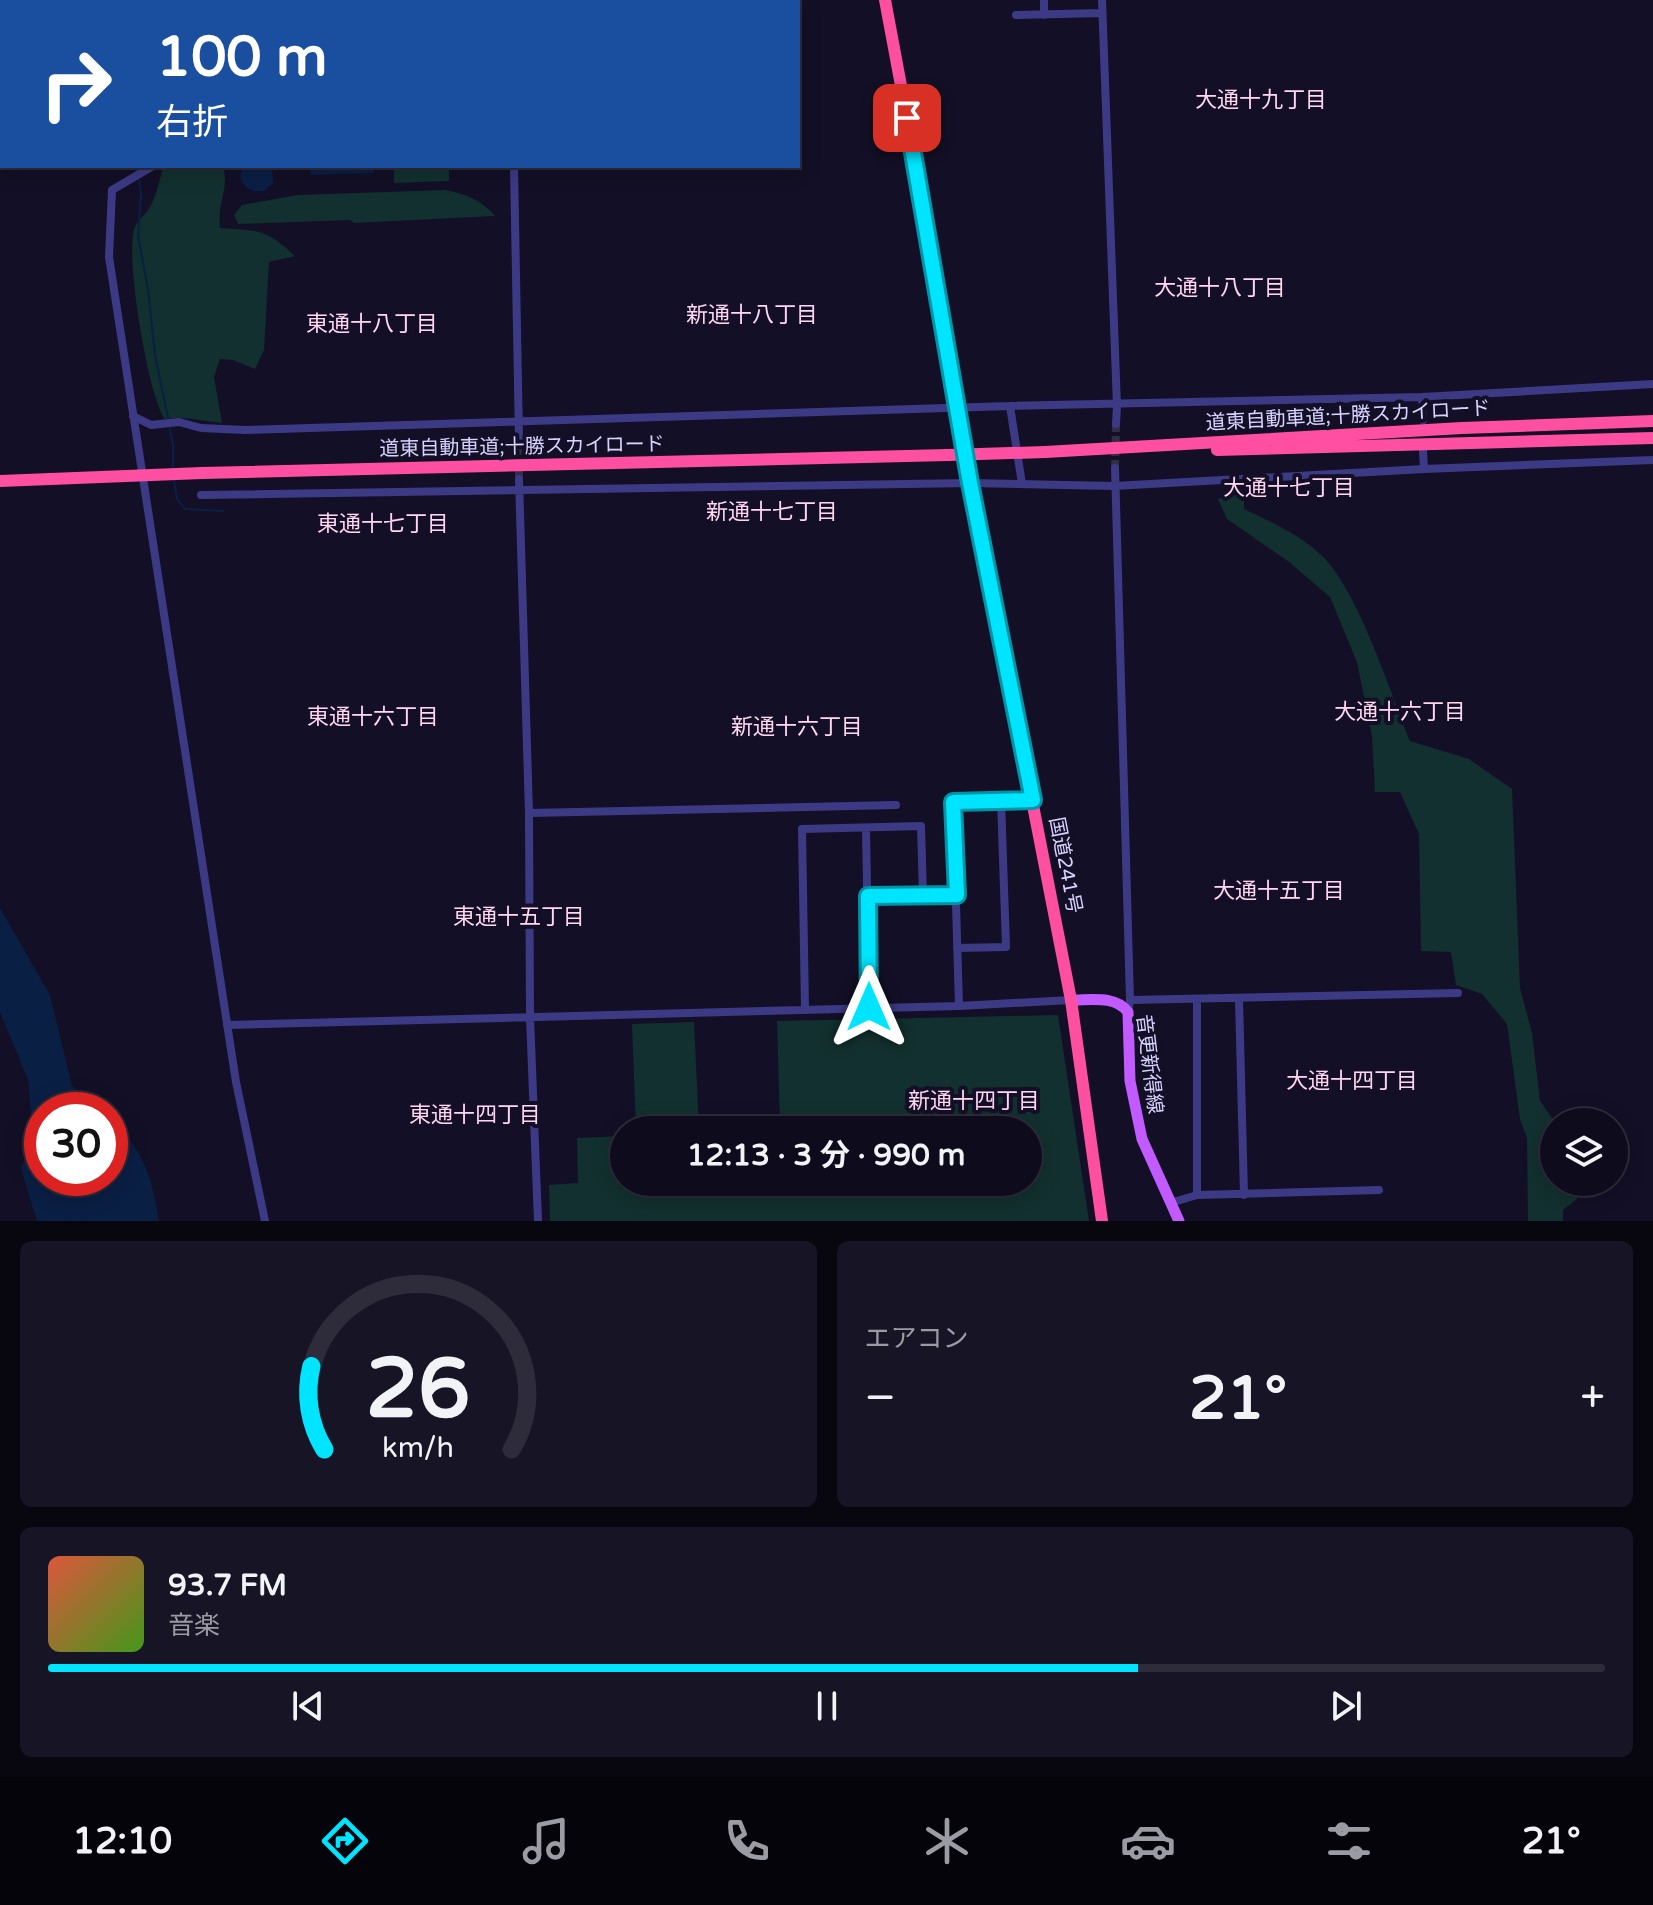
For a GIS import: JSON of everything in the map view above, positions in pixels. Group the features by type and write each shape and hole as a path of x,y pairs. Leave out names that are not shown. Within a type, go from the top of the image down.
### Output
{"highway":[{"name":"国道241号","path":"885,0 970,483 1071,1000 1102,1221"},
{"name":"道東自動車道;十勝スカイロード","path":"1045,452 1446,429 1653,421"},
{"name":"道東自動車道;十勝スカイロード","path":"0,481 202,473 1653,438"}],"main road":[{"name":"音更新得線","path":"1071,1000 1112,1001 1129,1006 1130,1081 1142,1139 1179,1221"}],"street":[{"path":"1044,0 1044,15"},
{"path":"1102,0 1116,424"},
{"path":"1016,15 1102,13"},
{"path":"150,168 115,186 110,196 109,257 227,1025 265,1221"},
{"path":"514,168 519,438"},
{"path":"133,416 151,425 179,422 201,428 245,430 1010,406 1422,397 1653,384"},
{"path":"1422,397 1423,420"},
{"path":"1010,406 1022,484"},
{"path":"1423,451 1424,469"},
{"path":"201,495 970,483 1114,486 1653,460"},
{"path":"1115,468 1129,1006 1197,999 1458,993"},
{"path":"519,479 529,813 530,1017 538,1221"},
{"path":"957,948 1006,947 1001,800"},
{"path":"959,1006 953,802 1033,800"},
{"path":"529,813 896,805"},
{"path":"805,1009 802,829 921,826 923,895"},
{"path":"866,828 869,1007"},
{"path":"868,896 957,895"},
{"path":"1197,999 1197,1195"},
{"path":"1239,999 1244,1195"},
{"path":"227,1025 959,1006 1071,1000"},
{"path":"1170,1203 1197,1195 1379,1190"}],"green space":[{"path":"163,168 224,170 220,228 261,233 276,240 295,256 269,262 264,350 255,369 233,360 220,359 214,377 222,423 187,418 165,419 158,405 145,355 135,293 132,242 138,221 152,202"},
{"path":"394,168 449,168 449,181 394,183"},
{"path":"445,190 473,198 495,216 354,223 350,220 238,224 234,215 242,205 298,195"},
{"path":"1244,491 1244,509 1302,540 1333,569 1359,614 1410,741 1469,759 1512,789 1520,988 1532,1033 1540,1101 1545,1108 1540,1108 1540,1196 1577,1196 1563,1210 1563,1221 1528,1221 1527,1138 1520,1119 1507,1024 1482,994 1456,985 1451,952 1421,951 1419,834 1400,792 1375,792 1372,736 1357,662 1330,597 1289,562 1227,519 1218,499"},
{"path":"1058,1015 1089,1221 550,1221 549,1185 578,1183 577,1138 610,1137 610,1196 1042,1196 1042,1116 780,1116 777,1021"},
{"path":"694,1022 698,1116 635,1116 632,1024"}],"water":[{"path":"242,168 272,168 273,183 264,191 249,189 240,178"},
{"path":"311,168 374,168 374,173 311,175"},
{"path":"0,908 50,995 72,1086 79,1092 29,1092 28,1080 0,1012"},
{"path":"128,1138 145,1165 159,1221 37,1221 29,1196 128,1196"}],"waterway":[{"path":"136,168 137,173"},
{"path":"139,179 138,236 148,289 155,355 168,418"},
{"path":"169,424 173,469"},
{"path":"174,480 177,499 185,509 223,511"}],"tunnel":[{"path":"1115,468 1116,424"},
{"path":"519,438 519,479"}],"district":[{"name":"大通十九丁目","path":"1261,99"},
{"name":"大通十八丁目","path":"1220,287"},
{"name":"新通十八丁目","path":"752,314"},
{"name":"東通十八丁目","path":"372,323"},
{"name":"大通十七丁目","path":"1289,487"},
{"name":"新通十七丁目","path":"772,511"},
{"name":"東通十七丁目","path":"383,523"},
{"name":"大通十六丁目","path":"1400,711"},
{"name":"東通十六丁目","path":"373,716"},
{"name":"新通十六丁目","path":"797,726"},
{"name":"大通十五丁目","path":"1279,890"},
{"name":"東通十五丁目","path":"519,916"},
{"name":"大通十四丁目","path":"1352,1080"},
{"name":"新通十四丁目","path":"974,1100"},
{"name":"東通十四丁目","path":"475,1114"}],"route":[{"path":"869,1007 868,896 957,895 953,802 1033,800 970,483 907,118"}]}
